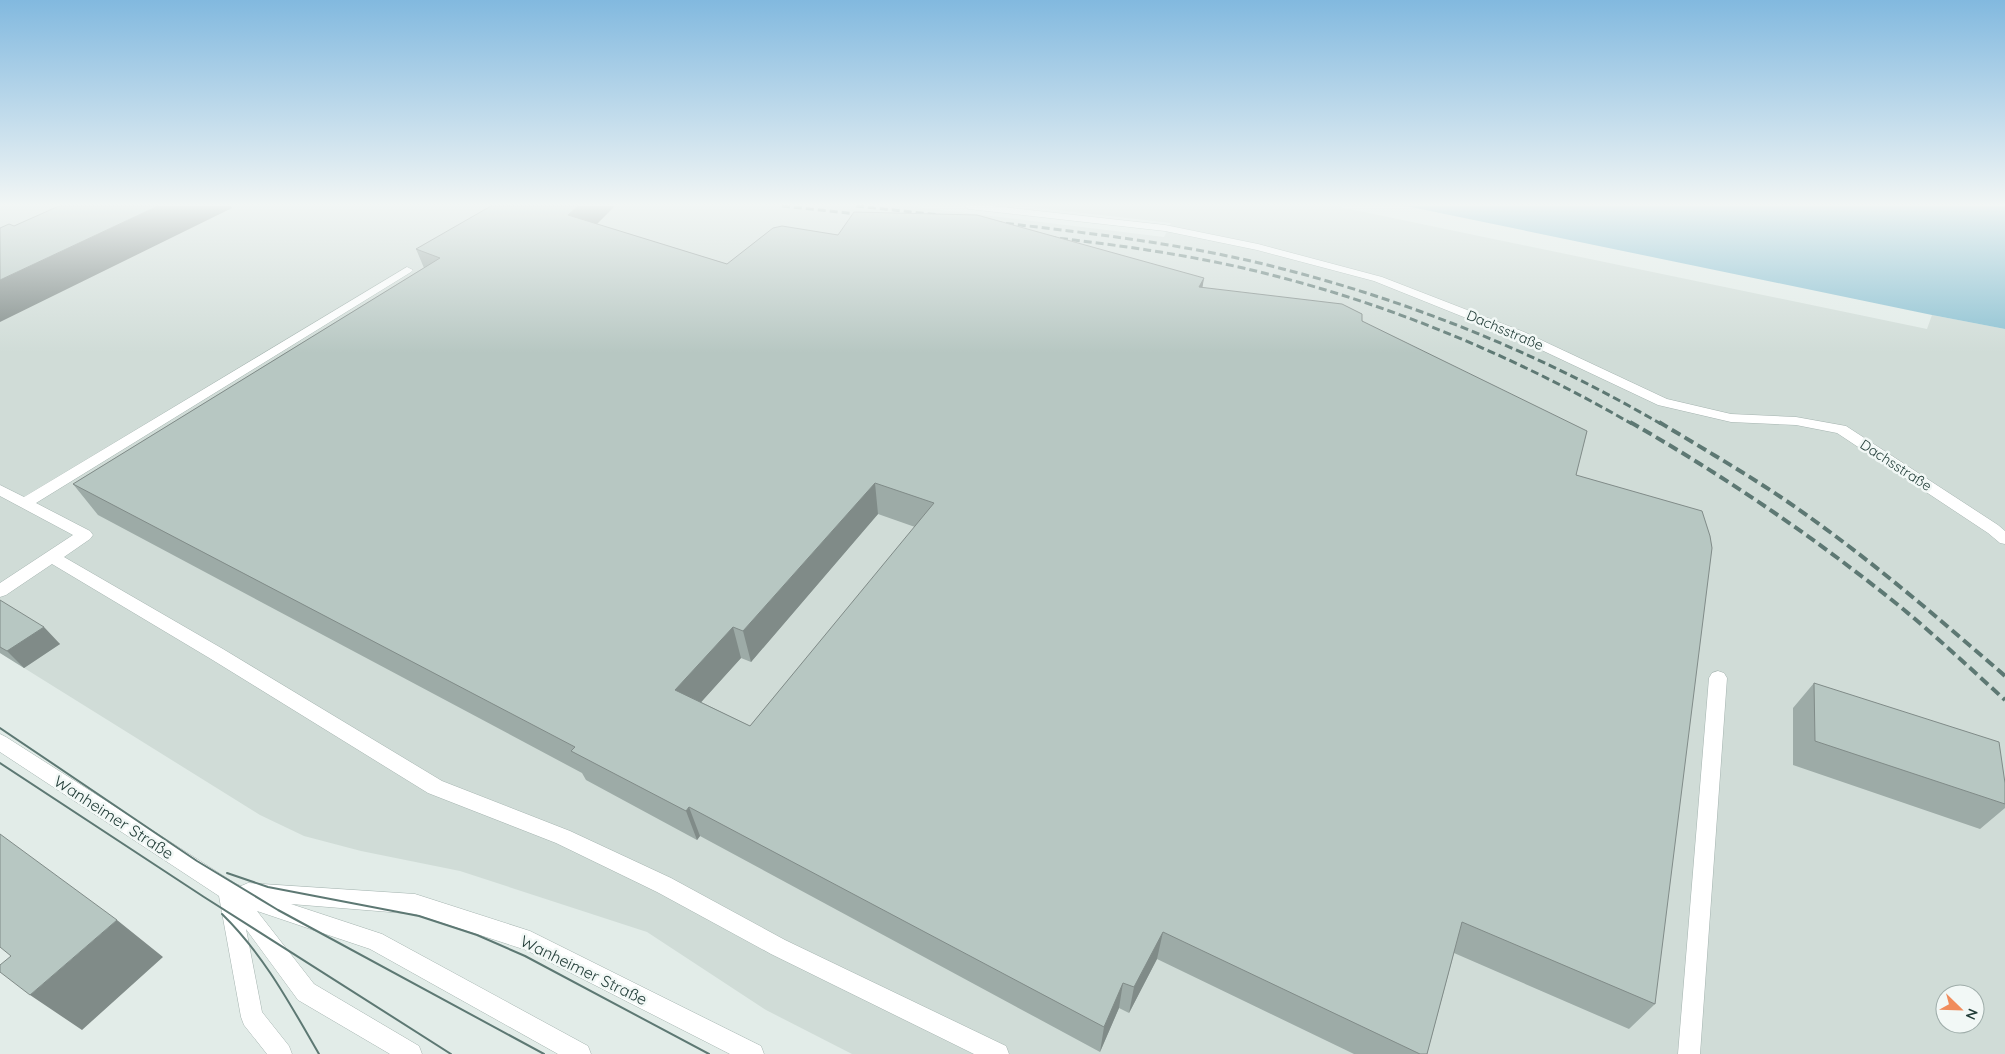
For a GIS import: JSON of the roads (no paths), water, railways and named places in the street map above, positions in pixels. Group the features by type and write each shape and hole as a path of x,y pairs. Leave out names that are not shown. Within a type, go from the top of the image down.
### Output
{"street":[{"name":"Dachsstraße","path":"1286,255 1378,279 1520,335 1663,402 1731,418 1796,421 1841,429 1993,529 2005,539"},
{"path":"25,503 407,270"},
{"path":"0,490 85,535 0,591"},
{"path":"52,557 217,654 435,787 563,837 664,885 778,947 998,1054"},
{"path":"1689,1054 1718,678"},
{"name":"Wanheimer Straße","path":"0,742 229,891 278,910 375,941 580,1054"},
{"path":"229,891 252,1017 281,1054"},
{"name":"Wanheimer Straße","path":"229,891 306,992 411,1054"},
{"name":"Wanheimer Straße","path":"229,891 424,906 530,941 753,1054"}],"water":[{"path":"1643,255 2005,255 2005,329"}],"tram line":[{"path":"0,728 197,861 278,910 544,1054"},
{"path":"0,763 204,897 451,1054"},
{"path":"227,873 268,887 419,916 477,935 525,956 709,1054"},
{"path":"222,914 264,963 319,1054"}],"railway":[{"path":"1179,255 1283,278 1374,305 1462,339 1506,359 1549,379 1632,424"},
{"path":"1224,255 1361,291 1464,328 1564,372 1661,424"},
{"path":"1630,422 1736,487 1838,558 1916,620 2005,700"},
{"path":"1659,422 1757,481 1817,522 1899,586 2005,676"}]}
